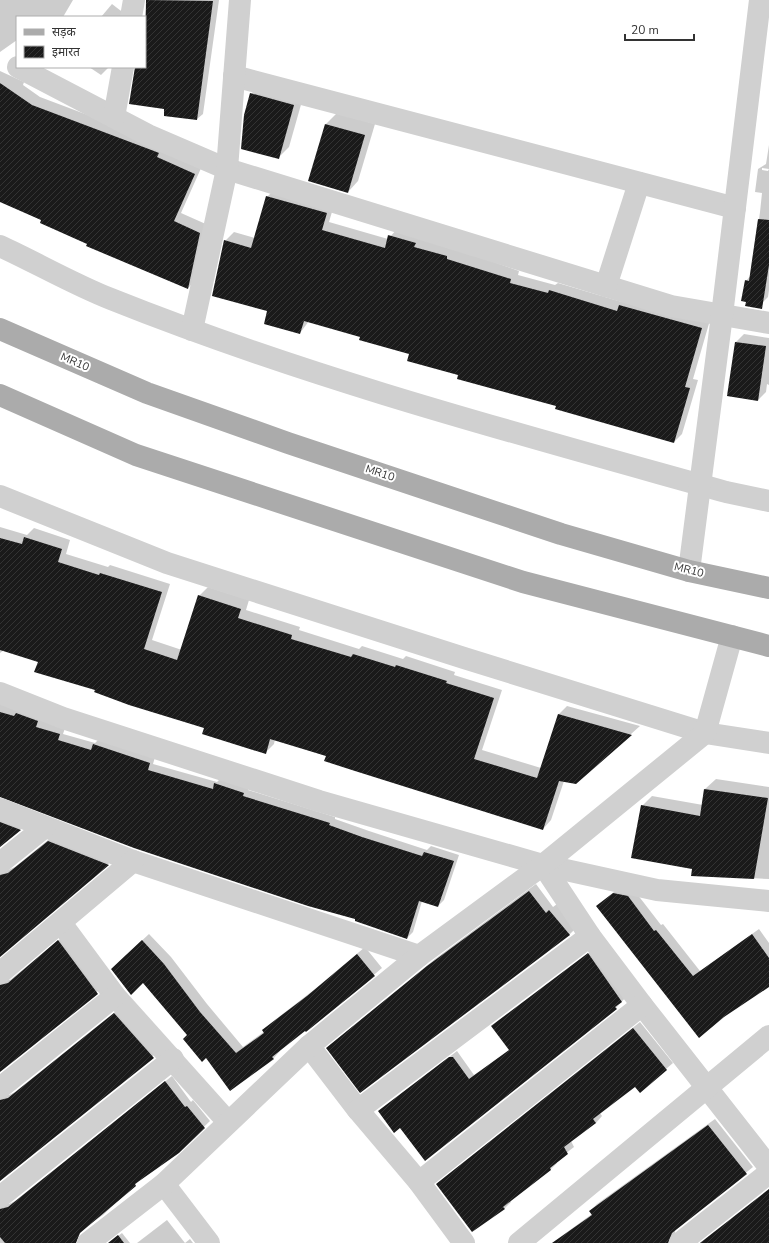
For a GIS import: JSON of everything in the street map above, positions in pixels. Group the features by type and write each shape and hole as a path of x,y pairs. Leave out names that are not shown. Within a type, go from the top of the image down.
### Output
{"main road":[{"name":"MR10","path":"0,329 148,393 288,443 561,534 689,571 769,588"},
{"path":"0,395 136,455 523,582 769,646"}],"street":[{"path":"131,16 134,0"},
{"path":"192,330 227,169 240,0"},
{"path":"689,571 760,0"},
{"path":"20,68 148,135 227,169 671,306 769,323"},
{"path":"114,118 123,68"},
{"path":"234,76 735,208"},
{"path":"606,286 639,183"},
{"path":"0,246 109,298 192,330 404,401 700,485 769,501"},
{"path":"0,496 167,563 705,733 769,743"},
{"path":"88,1243 164,1184 309,1046 419,956 543,865 705,733 732,636"},
{"path":"0,693 63,718 319,801 543,865 657,890 769,901"},
{"path":"0,809 133,861 419,956"},
{"path":"0,863 45,827"},
{"path":"0,972 133,861"},
{"path":"543,865 590,936 769,1167"},
{"path":"60,923 114,996 173,1059 228,1122"},
{"path":"358,1110 590,936"},
{"path":"0,1088 114,996"},
{"path":"419,1182 642,1005"},
{"path":"519,1243 769,1036"},
{"path":"309,1046 358,1110 419,1182 464,1243"},
{"path":"0,1197 173,1059"},
{"path":"680,1243 769,1173"},
{"path":"164,1184 209,1243"}],"building":[{"path":"146,0 213,1 197,120 164,116 164,109 129,104 135,68 146,68"},
{"path":"0,83 32,105 159,153 157,157 195,174 174,221 200,233 188,289 86,246 87,244 40,223 41,220 0,202"},
{"path":"250,93 294,105 279,159 241,149 244,115"},
{"path":"325,124 365,135 348,193 308,181"},
{"path":"266,196 327,213 322,230 385,248 388,235 416,243 414,247 447,256 447,259 511,279 510,283 548,293 549,290 617,311 619,305 702,328 685,387 690,388 674,443 555,409 556,406 457,379 458,375 407,361 409,354 359,340 360,337 304,321 300,334 264,324 267,311 212,296 224,240 251,248"},
{"path":"758,219 769,220 769,265 762,309 745,306 746,302 741,301 745,280 749,281"},
{"path":"735,342 766,346 758,401 727,396"},
{"path":"24,537 62,549 58,562 162,592 144,649 177,660 198,595 241,609 238,618 292,635 291,639 351,657 353,654 395,667 396,665 494,698 474,759 537,778 558,714 632,735 576,784 559,781 543,830 324,761 326,756 270,739 266,754 202,734 204,728 129,705 94,692 95,690 34,672 38,662 0,650 0,538 22,544"},
{"path":"0,712 14,716 16,713 38,721 36,727 60,734 58,740 91,750 93,744 150,763 148,770 213,789 214,783 244,793 243,796 330,823 329,825 362,837 422,856 424,852 454,861 438,907 419,901 407,939 355,921 355,919 308,906 134,848 0,797"},
{"path":"704,789 768,798 754,879 691,876 692,869 631,858 641,805 700,816"},
{"path":"0,822 21,830 0,847"},
{"path":"48,841 109,865 0,957 0,875 8,873"},
{"path":"529,891 546,913 549,910 570,935 360,1093 326,1048 427,966"},
{"path":"613,893 628,896 654,931 656,930 693,976 752,934 769,958 769,987 724,1017 699,1038 596,906"},
{"path":"58,940 98,994 0,1072 0,985 8,983"},
{"path":"142,940 164,964 200,1012 236,1053 264,1033 262,1030 307,996 357,954 375,976 306,1032 305,1031 272,1057 274,1059 230,1091 206,1058 202,1062 183,1039 187,1035 143,983 131,995 111,969"},
{"path":"588,953 622,1002 615,1007 617,1009 425,1161 400,1128 394,1133 378,1111 449,1057 453,1057 469,1079 509,1050 491,1026"},
{"path":"114,1013 154,1058 0,1181 0,1100 8,1098"},
{"path":"633,1028 667,1070 640,1093 635,1087 593,1119 596,1123 564,1147 568,1154 550,1168 551,1170 503,1207 505,1209 472,1232 436,1184"},
{"path":"165,1081 185,1107 187,1106 205,1128 179,1153 135,1184 136,1186 80,1233 76,1243 5,1243 0,1237 0,1209 8,1207"},
{"path":"708,1125 747,1174 672,1233 668,1243 552,1243 592,1215 589,1211"},
{"path":"769,1189 769,1243 700,1243"},
{"path":"118,1235 124,1243 108,1243"}]}
